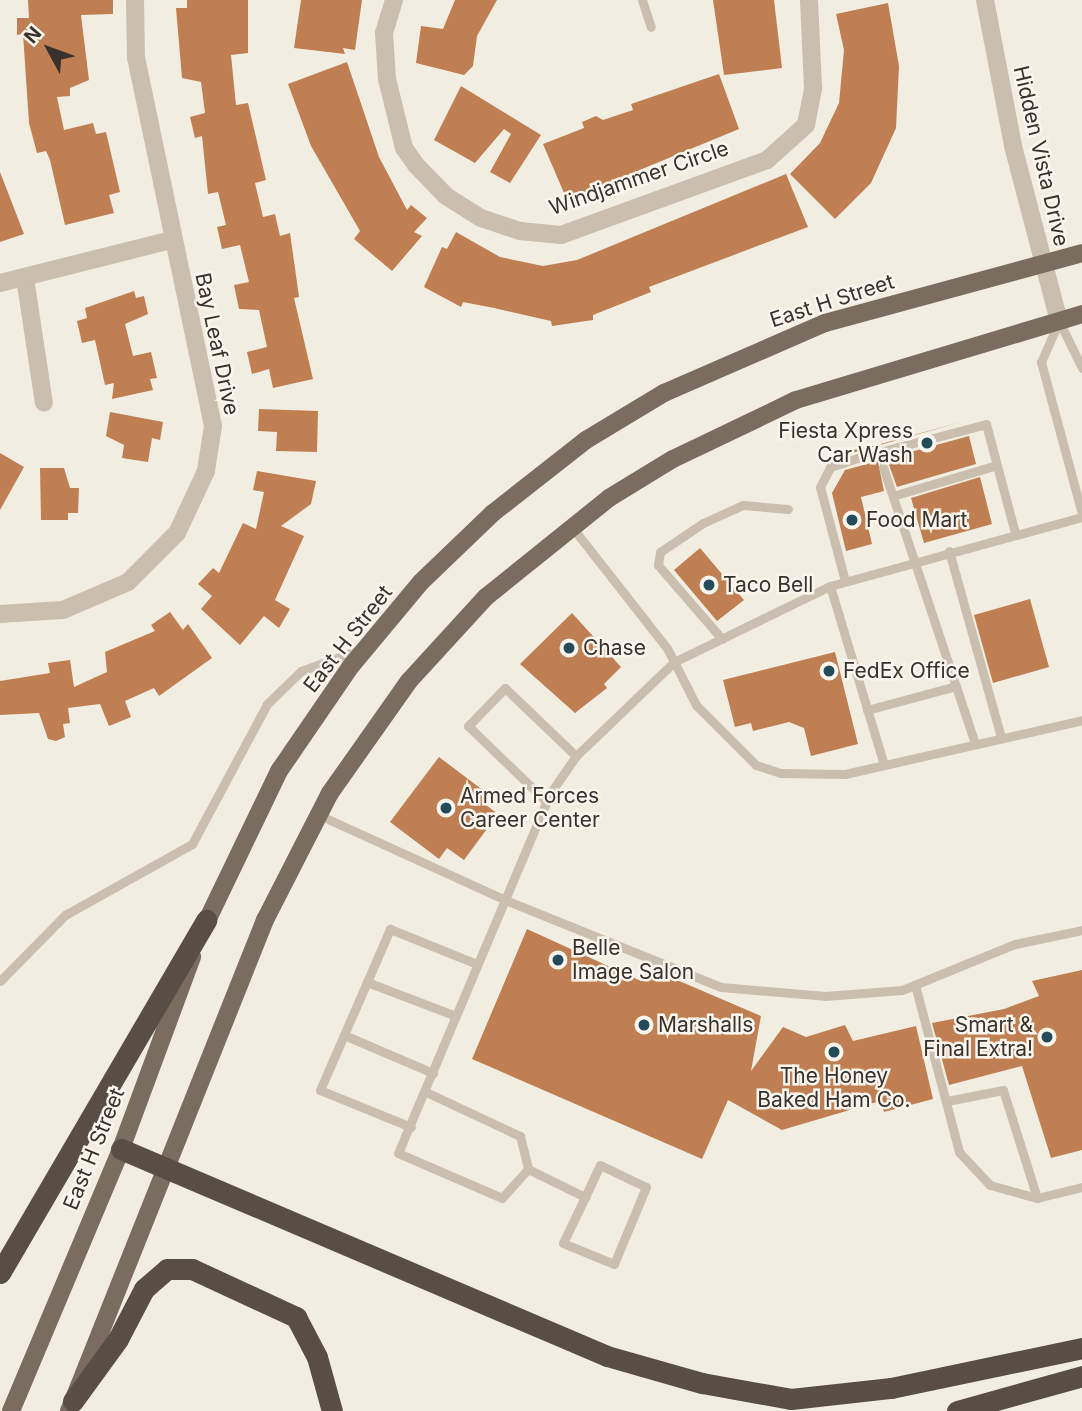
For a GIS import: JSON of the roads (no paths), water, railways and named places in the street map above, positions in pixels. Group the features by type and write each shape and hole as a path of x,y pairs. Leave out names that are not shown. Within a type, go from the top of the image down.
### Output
{"highway":[{"path":"0,1273 206,919"},
{"path":"121,1149 164,1163 353,1251 607,1356 702,1383 791,1399 891,1388 1082,1348"},
{"path":"71,1406 118,1339 144,1289 167,1269 192,1269 296,1317 317,1357 332,1411"},
{"path":"957,1411 1082,1376"}],"main road":[{"name":"East H Street","path":"11,1411 121,1149 206,919 279,771 369,645 421,582 493,513 586,440 664,393 825,323 1082,253"},
{"path":"71,1406 164,1163 265,920 319,815 409,681 486,597 571,526 673,459 796,400 1082,314"}],"street":[{"name":"Bay Leaf Drive","path":"0,614 63,610 107,594 147,567 189,513 206,471 213,426 171,240 136,58 135,0"},
{"name":"Windjammer Circle","path":"394,0 384,33 387,79 404,148 416,165 446,195 481,218 520,231 561,235 767,160 806,125 813,88 809,0"},
{"name":"Hidden Vista Drive","path":"985,0 1042,263 1059,321"},
{"path":"0,284 171,240"},
{"path":"25,278 44,403"}],"lane":[{"path":"642,0 651,27"},
{"path":"1059,321 1082,368"},
{"path":"528,1170 502,1198 398,1153 426,1092 503,899 546,801 576,756 674,662 830,586 1082,516 1041,362 1059,321"},
{"path":"845,581 820,487 830,467 986,424 1015,533"},
{"path":"895,495 997,465"},
{"path":"883,467 895,495 975,743"},
{"path":"722,639 658,565 660,552 703,523 743,505 788,509"},
{"path":"571,526 674,662 695,705 756,765 811,775 884,765 1082,720"},
{"path":"949,551 1001,737"},
{"path":"830,586 884,765"},
{"path":"0,981 65,915 192,844 267,704 301,671 369,645"},
{"path":"867,710 956,686"},
{"path":"546,801 467,726 505,688 576,756"},
{"path":"319,815 503,899 721,987 825,996 915,985 1015,944 1082,930"},
{"path":"411,1127 320,1090 390,929 477,964"},
{"path":"367,982 456,1016"},
{"path":"915,985 959,1152 990,1185 1037,1198 1082,1186"},
{"path":"344,1035 433,1073"},
{"path":"947,1101 1003,1090 1037,1198"},
{"path":"426,1092 520,1136 528,1170"},
{"path":"600,1165 646,1187 614,1264 564,1243 585,1197 600,1165"},
{"path":"528,1170 585,1197"}],"place":[{"name":"Fiesta Xpress Car Wash","path":"927,443"},
{"name":"Food Mart","path":"852,520"},
{"name":"Taco Bell","path":"709,585"},
{"name":"Chase","path":"569,648"},
{"name":"FedEx Office","path":"829,671"},
{"name":"Armed Forces Career Center","path":"446,808"},
{"name":"Belle Image Salon","path":"558,960"},
{"name":"Marshalls","path":"644,1025"},
{"name":"Smart & Final Extra!","path":"1047,1037"},
{"name":"The Honey Baked Ham Co.","path":"834,1052"}]}
